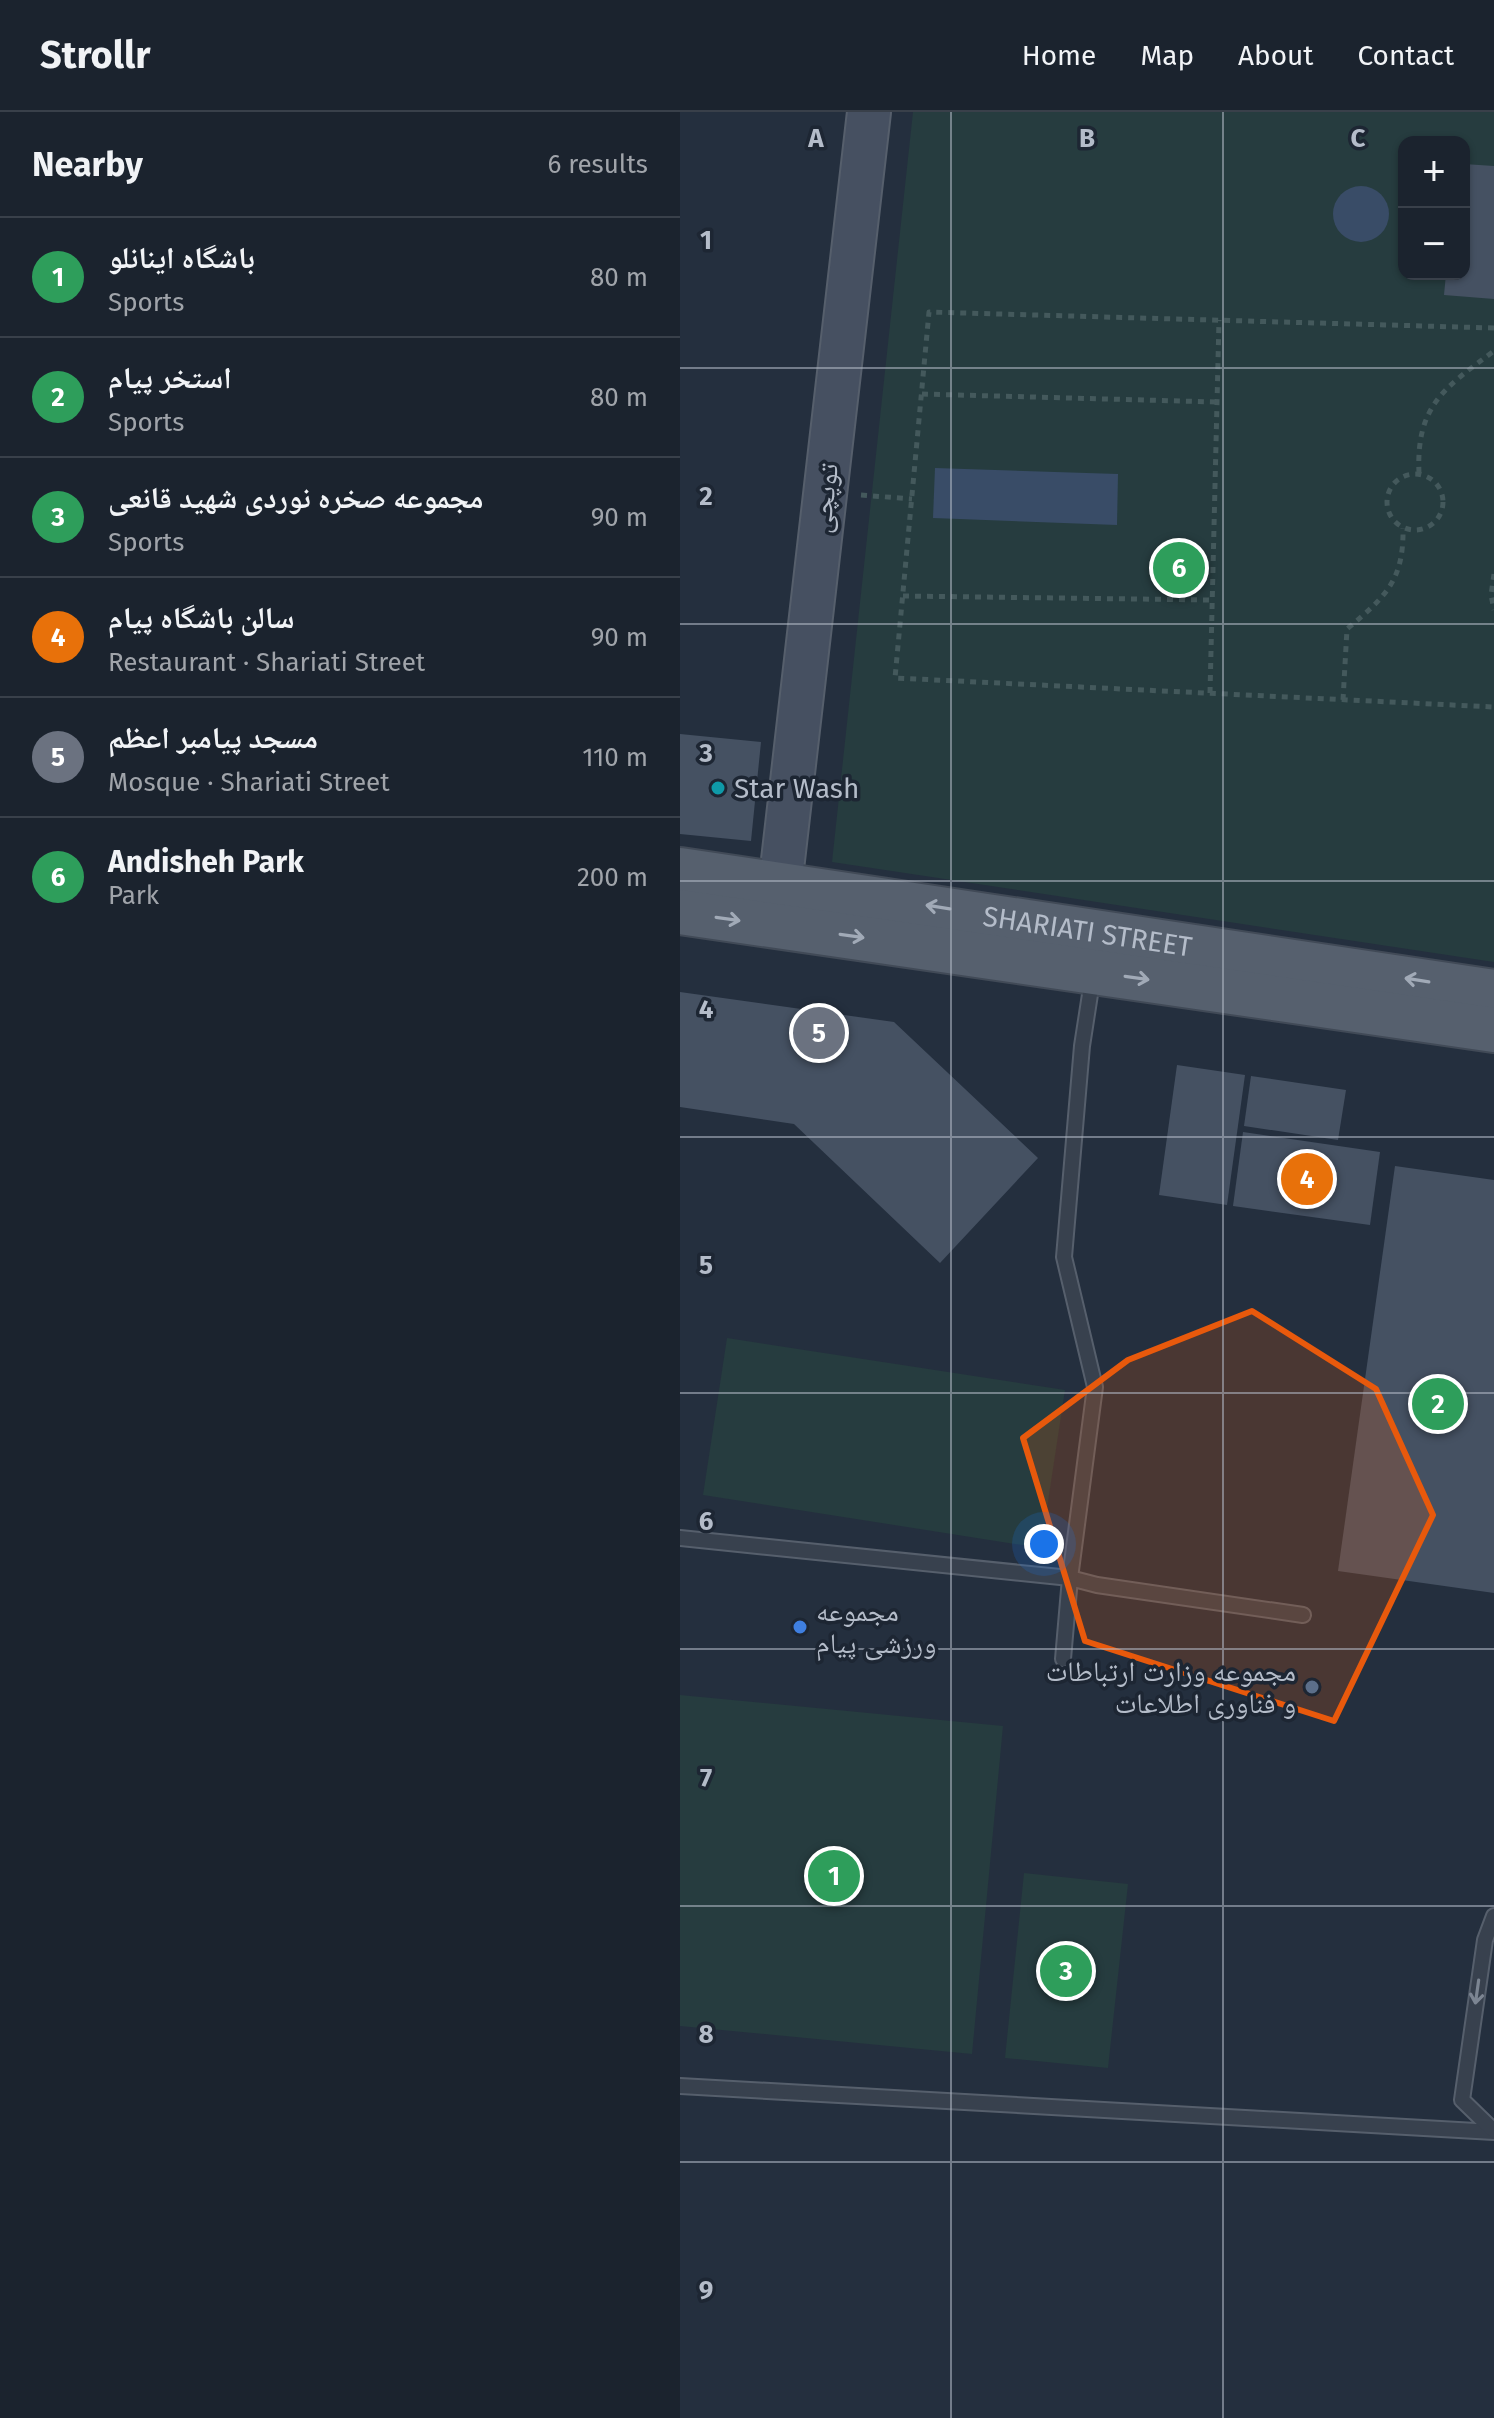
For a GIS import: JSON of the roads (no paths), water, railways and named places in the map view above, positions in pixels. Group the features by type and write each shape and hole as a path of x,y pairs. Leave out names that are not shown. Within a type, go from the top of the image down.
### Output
{"main road":[{"name":"توپچی","path":"778,904 869,112"},
{"name":"SHARIATI STREET","path":"680,870 778,904 1093,971 1494,1030"},
{"name":"SHARIATI STREET","path":"680,912 778,904 1494,992"}],"lane":[{"path":"1063,1659 1070,1578 1095,1387 1064,1257 1082,1046 1093,971"},
{"path":"680,1538 1070,1578 1097,1585 1303,1615"},
{"path":"1493,2132 1462,2100 1485,1940 1494,1916"},
{"path":"680,2086 1493,2132"}],"water":[{"path":"1361,186 1381,194 1389,214 1381,234 1361,242 1341,234 1333,214 1341,194"},
{"path":"935,468 1118,474 1117,525 933,518"}],"place":[{"name":"Andisheh Park","path":"1179,568"},
{"name":"Star Wash","path":"718,788"},
{"name":"مسجد پیامبر اعظم","path":"819,1033"},
{"name":"سالن باشگاه پیام","path":"1307,1179"},
{"name":"استخر پیام","path":"1438,1404"},
{"name":"مجموعه ورزشی پیام","path":"800,1627"},
{"name":"مجموعه وزارت ارتباطات و فناوری اطلاعات","path":"1312,1687"},
{"name":"باشگاه اینانلو","path":"834,1876"},
{"name":"مجموعه صخره نوردی شهید قانعی","path":"1066,1971"}]}
